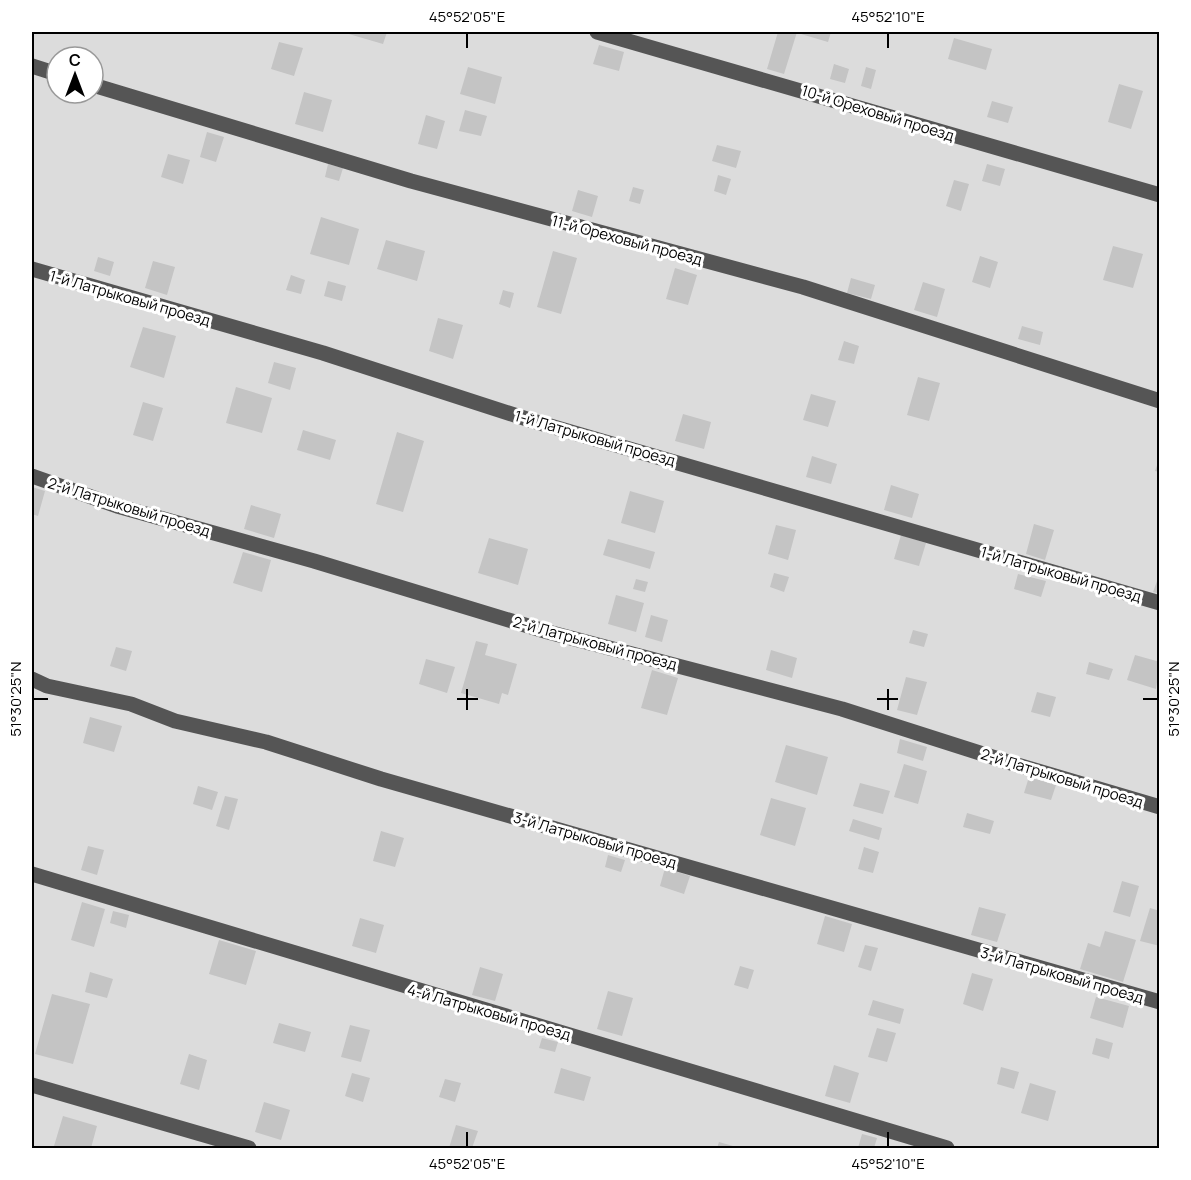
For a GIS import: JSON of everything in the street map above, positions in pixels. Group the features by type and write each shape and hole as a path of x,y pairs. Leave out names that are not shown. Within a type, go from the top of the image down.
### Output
{"lane":[{"name":"10-й Ореховый проезд","path":"597,32 1160,195"},
{"name":"11-й Ореховый проезд","path":"105,89 411,182 803,287 1160,401"},
{"name":"1-й Латрыковый проезд","path":"32,269 322,353 533,421 1160,603"},
{"name":"2-й Латрыковый проезд","path":"32,476 117,506 314,561 548,632 842,709 1011,764 1160,807"},
{"name":"3-й Латрыковый проезд","path":"32,679 47,686 131,704 175,721 266,742 381,779 1160,1002"},
{"name":"4-й Латрыковый проезд","path":"32,874 947,1149"},
{"path":"32,1085 249,1149"}],"shaded area":[{"path":"32,32 1159,32 1159,1148 32,1148"}],"building":[{"path":"342,32 387,32 383,44"},
{"path":"778,32 797,32 784,74 767,69"},
{"path":"802,32 831,32 828,42 801,34"},
{"path":"954,38 992,49 986,70 948,59"},
{"path":"279,42 303,48 294,76 271,69"},
{"path":"599,45 624,52 619,71 593,64"},
{"path":"834,64 849,69 845,83 830,79"},
{"path":"468,67 502,77 495,104 460,94"},
{"path":"866,67 876,70 871,89 861,86"},
{"path":"1119,84 1143,91 1131,129 1108,122"},
{"path":"304,92 332,100 323,132 295,124"},
{"path":"992,101 1013,107 1008,123 987,117"},
{"path":"465,110 487,116 481,136 459,131"},
{"path":"426,115 445,121 437,149 418,144"},
{"path":"207,132 224,137 216,162 200,157"},
{"path":"717,145 741,151 736,168 712,161"},
{"path":"168,154 190,160 183,184 161,177"},
{"path":"328,164 343,168 339,181 325,177"},
{"path":"987,164 1005,169 1000,186 982,181"},
{"path":"718,175 731,179 726,195 714,191"},
{"path":"954,180 969,184 961,211 946,206"},
{"path":"633,187 644,190 640,204 629,201"},
{"path":"578,190 598,196 592,217 572,211"},
{"path":"321,217 359,229 349,265 310,254"},
{"path":"386,240 425,251 417,281 377,269"},
{"path":"1113,246 1143,254 1133,288 1103,280"},
{"path":"553,251 577,258 561,314 537,307"},
{"path":"980,256 998,262 990,288 972,282"},
{"path":"98,257 114,262 110,276 94,271"},
{"path":"153,261 175,267 167,295 145,288"},
{"path":"675,268 697,275 688,305 666,299"},
{"path":"291,275 305,280 301,294 286,290"},
{"path":"851,278 875,285 871,299 847,293"},
{"path":"328,281 346,286 342,301 324,296"},
{"path":"923,282 945,289 937,317 914,310"},
{"path":"503,290 514,293 510,308 499,304"},
{"path":"438,318 463,325 453,359 429,351"},
{"path":"1022,326 1043,332 1040,345 1018,339"},
{"path":"143,327 176,336 164,378 130,367"},
{"path":"844,341 859,346 854,364 838,360"},
{"path":"274,362 296,368 290,390 268,383"},
{"path":"918,377 940,383 929,421 907,415"},
{"path":"236,387 272,398 262,433 226,423"},
{"path":"811,394 836,401 828,427 803,420"},
{"path":"143,402 163,408 153,441 133,435"},
{"path":"683,414 711,422 704,449 675,441"},
{"path":"303,430 336,440 330,460 297,450"},
{"path":"397,432 424,441 403,512 376,504"},
{"path":"812,456 837,464 831,484 806,477"},
{"path":"1160,457 1160,472 1155,471"},
{"path":"891,485 919,494 912,518 884,510"},
{"path":"32,487 45,491 38,516 32,514"},
{"path":"630,491 664,501 655,533 621,523"},
{"path":"251,505 281,514 274,538 244,529"},
{"path":"1034,524 1054,530 1045,560 1026,554"},
{"path":"776,525 796,530 788,560 768,554"},
{"path":"901,535 926,543 919,566 894,559"},
{"path":"489,538 528,549 518,585 478,573"},
{"path":"608,539 655,552 650,569 603,555"},
{"path":"243,552 271,560 262,592 233,583"},
{"path":"774,573 789,577 784,592 770,587"},
{"path":"1160,573 1160,594 1153,592"},
{"path":"1018,574 1046,581 1041,597 1014,589"},
{"path":"636,579 648,582 645,592 633,589"},
{"path":"616,595 644,603 636,632 608,624"},
{"path":"651,615 668,620 662,642 645,637"},
{"path":"913,630 928,634 924,647 909,643"},
{"path":"476,641 488,644 485,655 517,664 508,695 502,693 499,704 461,693"},
{"path":"116,647 132,651 126,671 110,666"},
{"path":"771,650 797,658 792,678 766,670"},
{"path":"1135,655 1160,662 1156,689 1127,680"},
{"path":"426,659 455,667 447,693 419,684"},
{"path":"1089,662 1113,669 1109,680 1086,674"},
{"path":"652,670 678,678 667,715 641,708"},
{"path":"906,677 927,682 917,715 897,710"},
{"path":"1037,692 1056,697 1050,717 1031,712"},
{"path":"90,717 122,726 114,752 83,743"},
{"path":"900,739 927,747 923,761 897,753"},
{"path":"786,745 828,757 817,795 775,782"},
{"path":"904,764 927,771 918,804 894,797"},
{"path":"1029,777 1056,785 1051,800 1024,793"},
{"path":"860,783 890,791 883,814 853,806"},
{"path":"198,786 218,792 212,810 193,804"},
{"path":"225,796 238,799 229,830 216,826"},
{"path":"771,798 806,808 795,846 760,835"},
{"path":"967,813 994,821 990,834 963,827"},
{"path":"853,819 882,828 879,840 849,831"},
{"path":"381,831 404,838 395,867 373,861"},
{"path":"88,846 104,850 97,875 81,870"},
{"path":"864,847 879,852 873,873 858,869"},
{"path":"608,855 625,860 621,872 605,867"},
{"path":"665,868 690,876 684,894 660,886"},
{"path":"1122,881 1139,886 1130,917 1113,912"},
{"path":"82,902 105,909 94,947 71,940"},
{"path":"979,907 1006,914 997,942 971,935"},
{"path":"1150,908 1160,911 1160,946 1140,941"},
{"path":"113,911 129,915 126,928 110,923"},
{"path":"825,916 852,924 844,952 817,944"},
{"path":"360,918 384,925 376,953 352,946"},
{"path":"1105,931 1136,940 1123,982 1080,969 1088,943 1100,947"},
{"path":"219,940 256,951 246,985 209,974"},
{"path":"865,945 878,948 871,971 858,967"},
{"path":"740,966 754,970 748,989 734,985"},
{"path":"480,967 503,974 495,1001 472,995"},
{"path":"90,972 113,979 107,998 85,992"},
{"path":"972,973 993,979 983,1011 963,1004"},
{"path":"608,991 633,998 622,1036 597,1029"},
{"path":"52,994 90,1004 73,1064 35,1054"},
{"path":"1096,997 1129,1006 1123,1028 1090,1018"},
{"path":"873,1000 904,1009 900,1024 868,1015"},
{"path":"279,1023 311,1032 305,1052 273,1043"},
{"path":"350,1025 370,1030 361,1062 341,1057"},
{"path":"877,1028 896,1033 887,1062 868,1057"},
{"path":"542,1038 558,1042 555,1052 539,1048"},
{"path":"1096,1038 1113,1043 1109,1059 1092,1054"},
{"path":"189,1054 207,1060 199,1090 180,1084"},
{"path":"834,1065 859,1073 850,1103 825,1096"},
{"path":"1001,1067 1019,1072 1014,1089 997,1084"},
{"path":"561,1068 591,1077 584,1101 554,1093"},
{"path":"352,1073 370,1078 363,1102 345,1096"},
{"path":"445,1079 461,1083 455,1102 439,1097"},
{"path":"1030,1083 1056,1091 1048,1121 1021,1113"},
{"path":"264,1102 290,1110 281,1140 255,1132"},
{"path":"63,1116 97,1126 91,1148 54,1146"},
{"path":"456,1125 478,1131 472,1148 449,1148"},
{"path":"862,1134 877,1138 874,1148 858,1148"},
{"path":"719,1142 740,1148 717,1148"}]}
